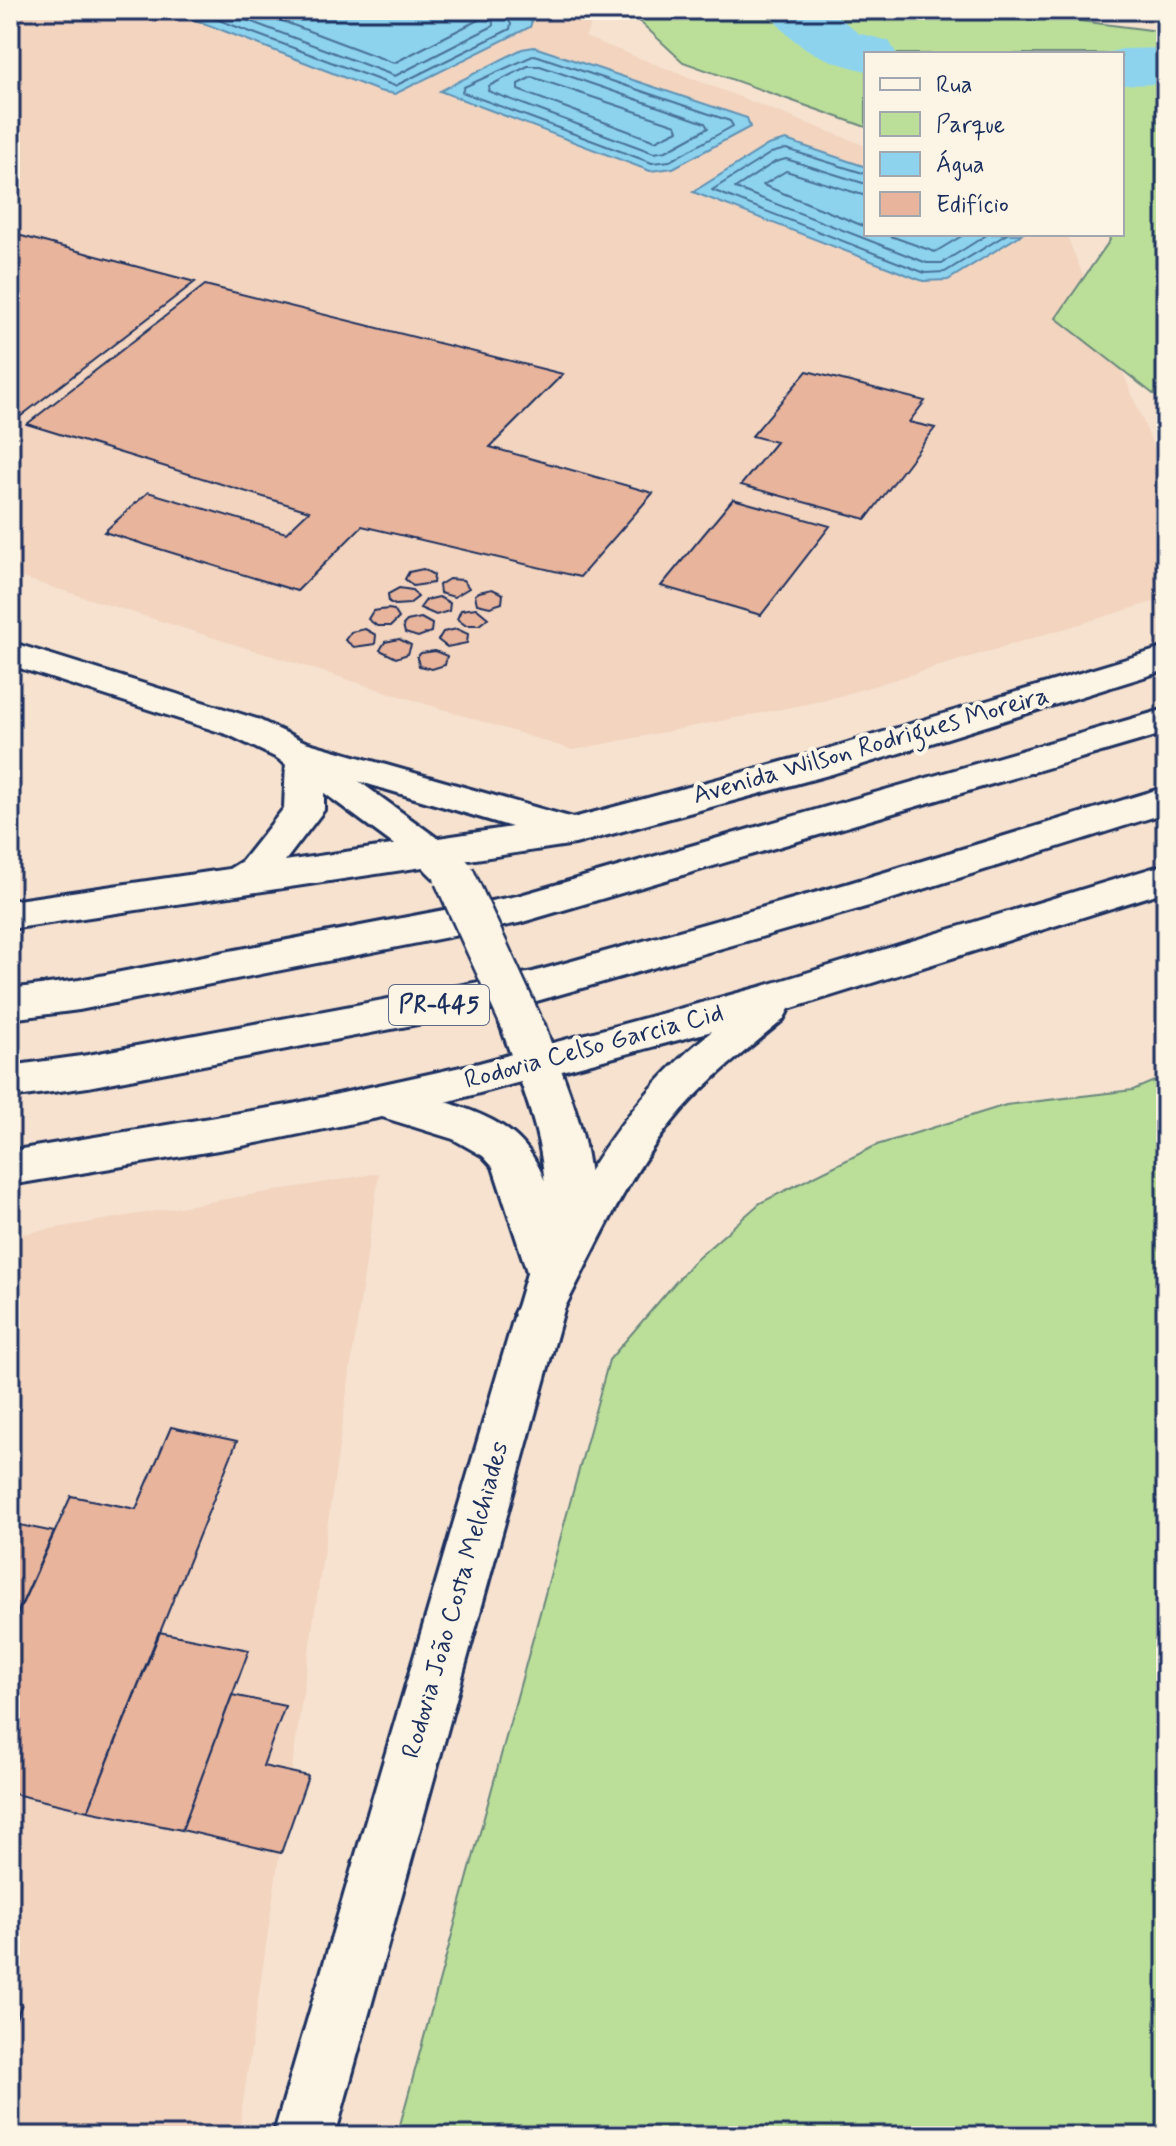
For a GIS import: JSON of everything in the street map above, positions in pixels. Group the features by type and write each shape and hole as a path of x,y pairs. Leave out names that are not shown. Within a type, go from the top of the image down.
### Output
{"main road":[{"path":"10,653 243,727 298,756 444,865"},
{"name":"Avenida Wilson Rodrigues Moreira","path":"575,831 818,765 1166,658"},
{"path":"10,1004 79,995 519,909 1166,721"},
{"path":"298,756 389,775 491,809 575,831"},
{"path":"235,884 256,870 304,810 298,756"},
{"name":"PR-445","path":"10,1082 88,1071 533,987 861,894 1166,800"},
{"path":"10,915 235,884 444,865 575,831"},
{"name":"Rodovia João Costa Melchiades","path":"304,2136 571,1189 563,1150 528,1044 444,865"},
{"name":"Rodovia Celso Garcia Cid","path":"10,1168 249,1129 381,1101 528,1044 726,1014 1166,877"},
{"path":"544,1293 582,1219 655,1114 691,1072 789,992"},
{"path":"381,1101 424,1111 488,1136 508,1154 518,1173 544,1293"}],"shaded area":[{"path":"10,10 597,10 585,37 864,145 864,236 1067,236 1166,477 1166,598 826,700 573,750 10,574"},
{"path":"379,1173 238,2136 10,2136 10,1236"}],"green space":[{"path":"633,10 994,10 1166,32 1166,404 1056,318 1110,240 1109,236 1124,236 1124,52 864,52 864,126 683,62 638,20"},
{"path":"1166,1076 1166,2136 397,2136 609,1360 692,1263 760,1203 877,1145 1006,1105 1133,1090"}],"water":[{"path":"170,10 500,10 532,21 530,27 395,94 379,91"},
{"path":"534,47 747,118 750,127 673,168 650,171 440,91 522,49"},
{"path":"786,140 864,166 864,236 1019,236 948,280 923,281 693,192 768,145"}],"building":[{"path":"10,233 195,282 21,416 10,413"},
{"path":"205,285 563,374 490,447 653,493 580,577 362,526 297,591 104,532 148,492 286,533 309,511 27,424"},
{"path":"807,371 925,401 909,422 935,428 866,519 741,485 776,442 752,436"},
{"path":"733,499 830,526 761,615 661,586"},
{"path":"423,569 434,575 433,583 413,586 405,579 409,572"},
{"path":"449,579 463,580 469,588 454,597 440,593 439,585"},
{"path":"399,588 412,590 418,597 409,604 389,602 388,594"},
{"path":"492,589 503,594 502,603 490,607 477,604 475,595"},
{"path":"439,597 450,603 449,611 436,615 420,608 426,600"},
{"path":"476,608 488,618 479,625 465,625 457,619 461,610"},
{"path":"394,610 399,618 391,626 377,626 368,619 373,611"},
{"path":"421,618 432,624 431,632 418,637 405,633 403,625 407,621"},
{"path":"365,629 376,635 375,644 354,647 345,640 351,632"},
{"path":"457,629 468,634 467,643 447,647 438,640 443,632"},
{"path":"399,639 411,645 408,654 396,658 380,650 385,642"},
{"path":"435,651 447,656 445,665 432,669 419,666 417,657 421,653"},
{"path":"171,1427 237,1441 88,1811 10,1793 10,1631 71,1496 136,1509"},
{"path":"10,1523 54,1532 10,1630"},
{"path":"159,1632 249,1650 182,1830 88,1811"},
{"path":"232,1695 285,1706 263,1766 308,1776 281,1853 182,1830"},
{"path":"10,2001 22,2004 10,2033"}],"waterway":[{"path":"796,10 837,45 864,53"},
{"path":"1124,67 1166,66"}]}
